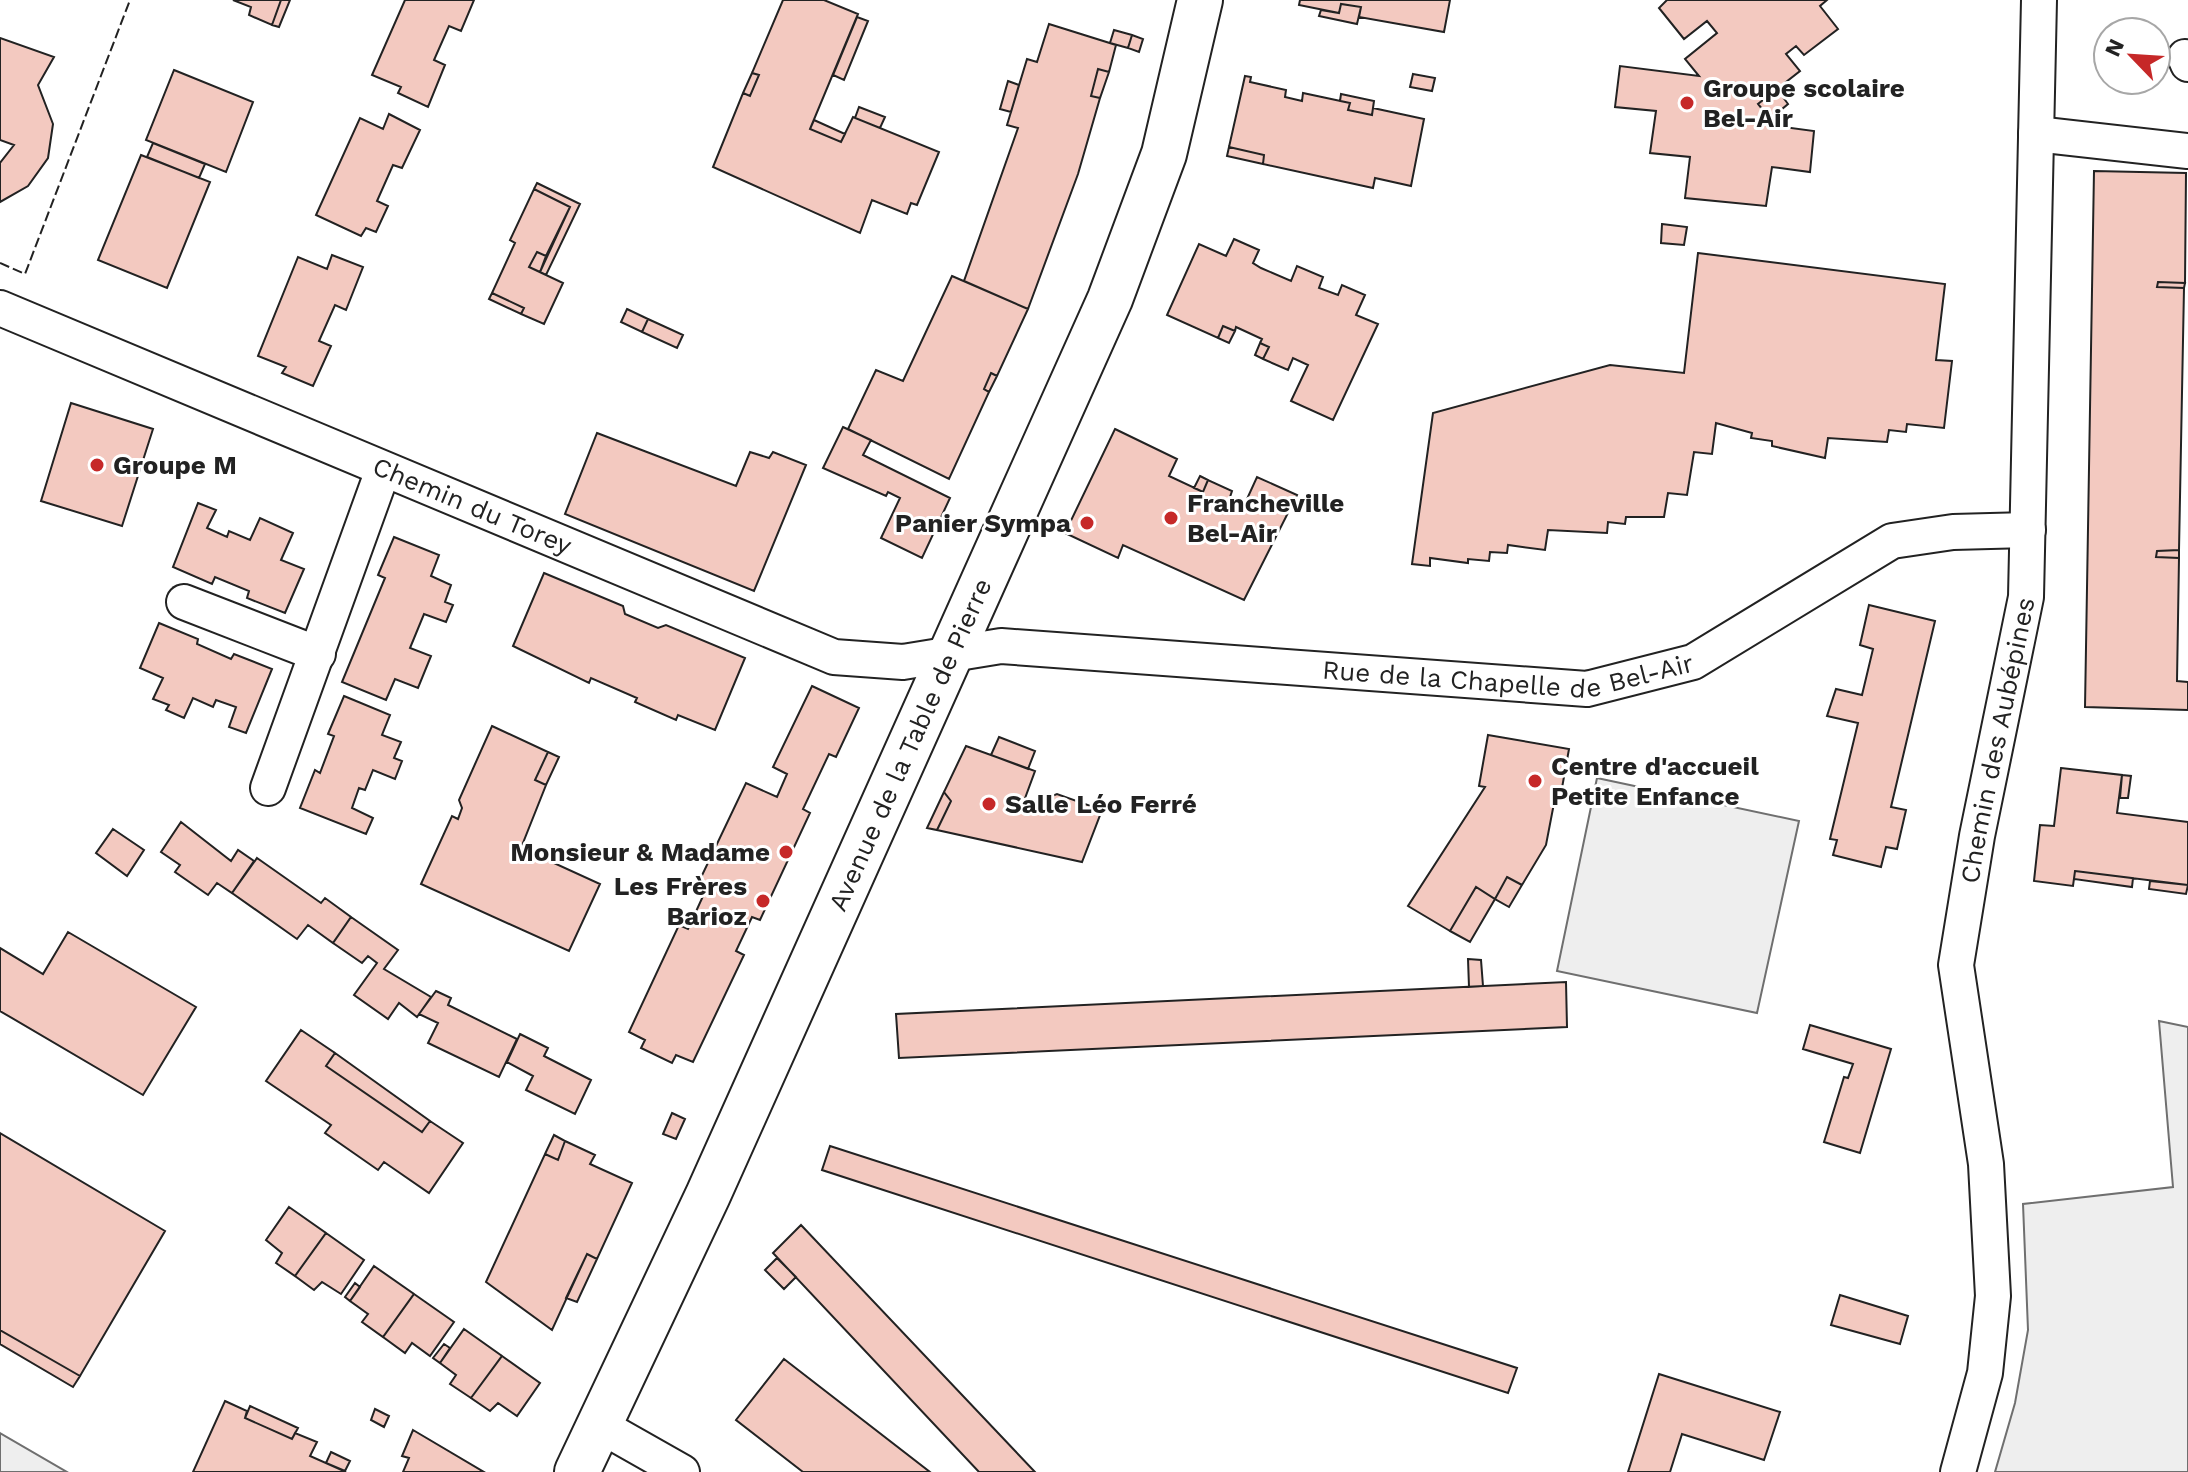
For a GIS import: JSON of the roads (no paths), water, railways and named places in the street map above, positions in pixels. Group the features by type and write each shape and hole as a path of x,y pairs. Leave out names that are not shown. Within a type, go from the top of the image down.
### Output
{"main road":[{"name":"Avenue de la Table de Pierre","path":"577,1472 713,1183 952,655 1121,270 1164,154 1200,0"}],"street":[{"name":"Chemin des Aubépines","path":"1958,1472 1985,1373 1993,1296 1986,1164 1956,965 1977,836 2018,649 2026,597 2039,0"},
{"path":"2036,134 2188,151"},
{"name":"Chemin du Torey","path":"0,308 834,657 903,662 952,655"},
{"path":"268,788 383,470"},
{"name":"Rue de la Chapelle de Bel-Air","path":"952,655 1001,646 1587,689 1693,662 1892,541 1953,532 2028,530"},
{"path":"184,602 318,654"},
{"path":"599,1425 682,1472"}],"place":[{"name":"Groupe scolaire Bel-Air","path":"1687,103"},
{"name":"Groupe M","path":"97,465"},
{"name":"Francheville Bel-Air","path":"1171,518"},
{"name":"Panier Sympa","path":"1087,523"},
{"name":"Centre d'accueil Petite Enfance","path":"1535,781"},
{"name":"Salle Léo Ferré","path":"989,804"},
{"name":"Monsieur & Madame","path":"786,852"},
{"name":"Les Frères Barioz","path":"763,901"}]}
